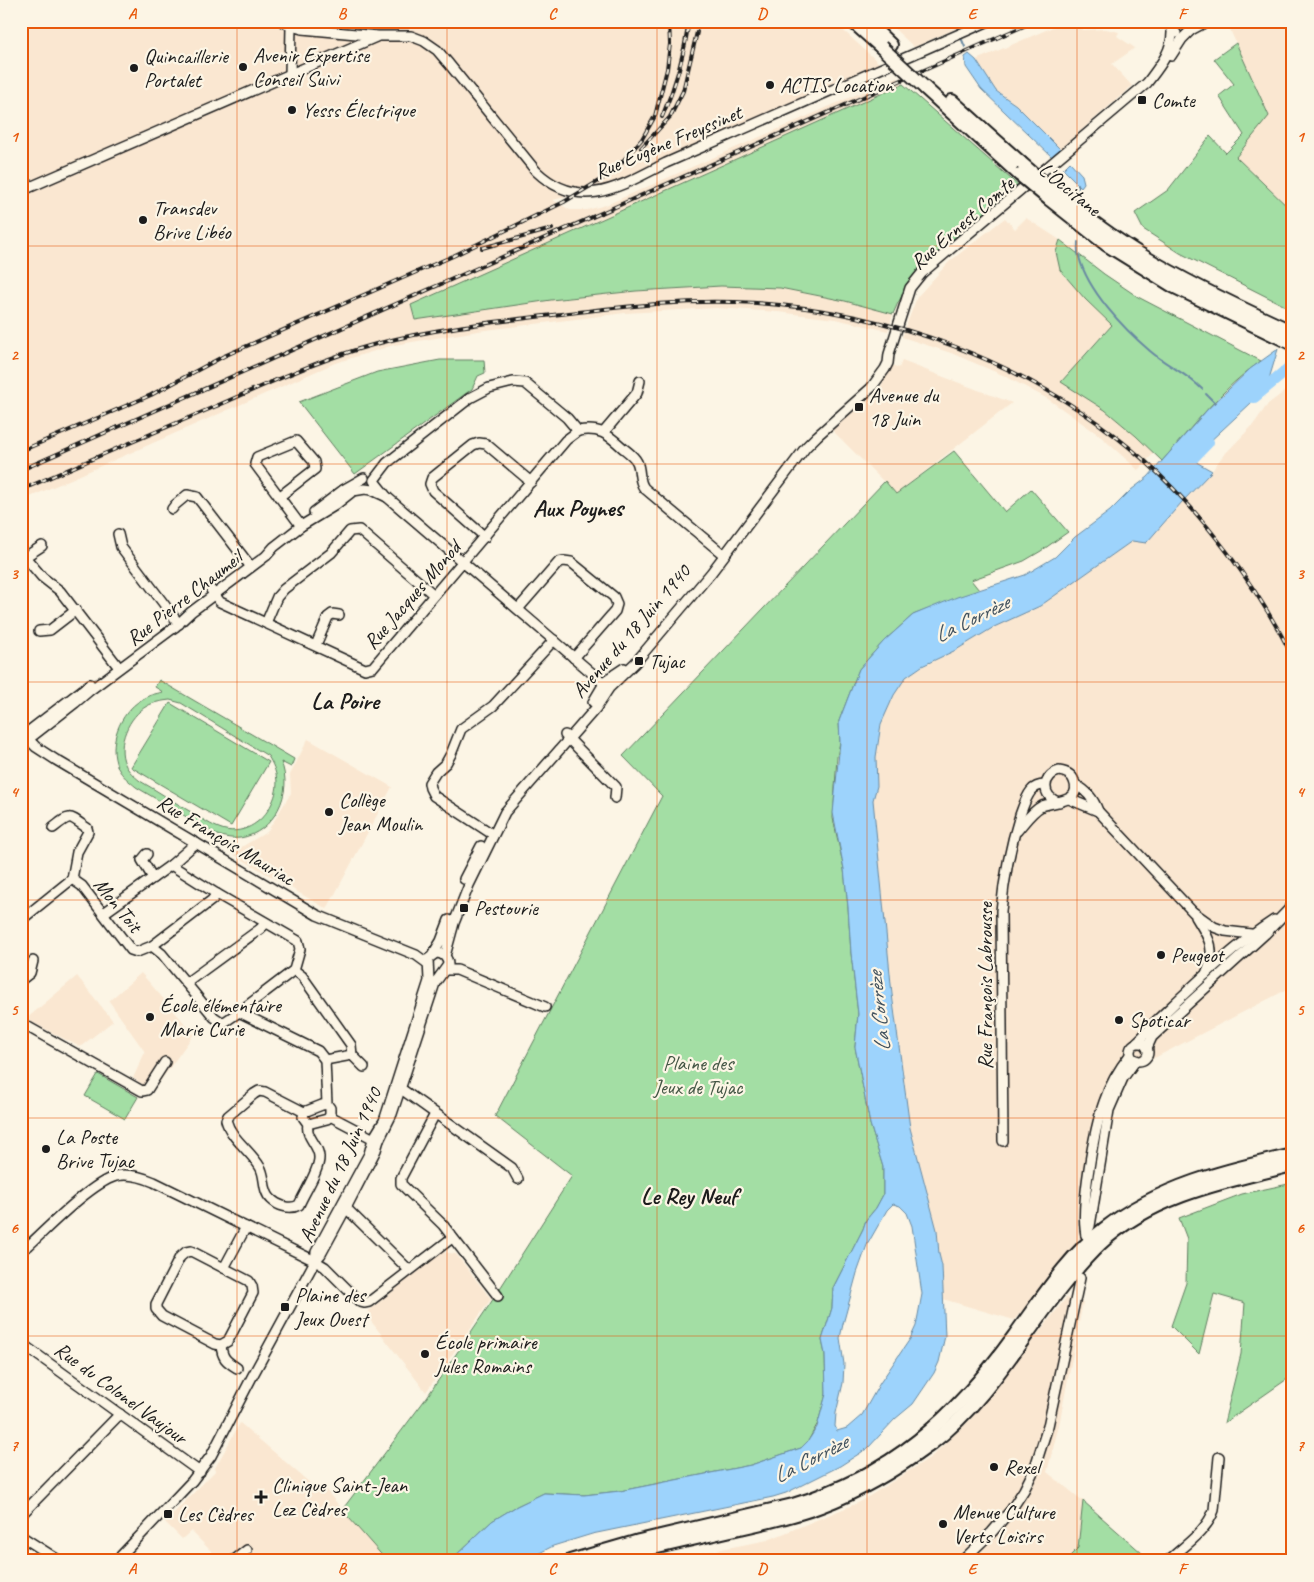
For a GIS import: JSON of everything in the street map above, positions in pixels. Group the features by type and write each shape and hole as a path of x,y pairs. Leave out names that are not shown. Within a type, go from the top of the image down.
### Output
{"highway":[{"name":"L'Occitane","path":"852,21 886,46 1107,245 1187,293 1293,344"},
{"name":"L'Occitane","path":"866,21 886,46"},
{"name":"L'Occitane","path":"1053,197 1142,256 1233,305 1290,331"},
{"path":"570,1561 639,1541 793,1505 816,1498 872,1472 892,1460 924,1436 969,1394 1063,1270 1102,1230 1144,1202 1186,1183 1293,1155"},
{"path":"611,1561 636,1552 820,1507 877,1480 933,1442 971,1406 994,1379 1069,1278 1101,1244 1123,1226 1176,1198 1213,1185 1293,1165"}],"street":[{"name":"Rue Eugène Freyssinet","path":"282,21 291,26 312,30 378,36 411,36 424,41 449,64 548,183 566,191 585,193 600,192 621,186 675,160 989,21"},
{"name":"Rue Ernest Comte","path":"910,292 928,274 1149,88 1190,29 1208,21"},
{"path":"1170,25 1178,34 1190,29"},
{"name":"Rue Ernest Comte","path":"895,338 910,288 927,268 1147,83 1169,51 1172,38 1170,25"},
{"path":"290,75 291,26"},
{"path":"21,191 378,36"},
{"name":"Avenue du 18 Juin 1940","path":"607,686 634,663 657,638 806,447 826,427 872,388 888,363 895,338"},
{"path":"604,432 637,393 640,381"},
{"path":"607,686 370,483 388,463 470,398 489,388 513,382 525,383 567,418 578,431 604,432 634,457 638,466 639,480 644,488 723,554"},
{"name":"Rue Jacques Monod","path":"213,592 220,602 365,669 373,667 434,595 464,563 566,440 578,431"},
{"path":"279,497 315,468 314,462 296,441 257,456 255,464 279,497 300,525"},
{"path":"485,536 432,491 430,484 432,478 473,446 482,443 486,444 531,482"},
{"name":"Rue Pierre Chaumeil","path":"24,739 85,687 191,612 213,592 300,525 334,506 353,491 370,483"},
{"path":"172,509 174,505 187,495 197,497 250,565"},
{"path":"266,623 278,596 284,589 331,553 350,530 359,530 434,595"},
{"path":"118,534 121,547 177,622"},
{"path":"42,546 23,558 42,577 60,590 117,665"},
{"name":"Avenue du 18 Juin 1940","path":"315,1261 316,1252 369,1154 398,1088 435,982 445,965 454,923 468,885 503,816 591,704 723,554"},
{"path":"518,610 559,562 564,560 572,562 614,597 617,604 615,611 574,658"},
{"path":"39,631 50,630 76,610"},
{"path":"316,645 328,617 332,614 339,615"},
{"name":"Rue Pierre Chaumeil","path":"24,739 75,704 177,622"},
{"path":"489,832 434,796 430,783 436,772 446,763 461,729 493,706 554,640"},
{"path":"567,736 616,787 615,798"},
{"name":"Avenue du 18 Juin 1940","path":"398,1088 428,981 430,960 441,940 472,861 500,815 520,788 567,736"},
{"name":"Rue François Mauriac","path":"24,739 56,760 318,915 430,960"},
{"name":"Rue François Labrousse","path":"1098,811 1050,798 1045,785 1050,776 1059,771 1070,775 1076,785 1082,788 1095,804 1098,811 1193,912 1214,927 1232,932 1251,934"},
{"name":"Rue François Labrousse","path":"1003,1140 1001,911 1003,886 1023,807 1032,790 1039,785 1045,785"},
{"path":"1015,833 1039,808 1064,801 1073,796 1076,785"},
{"path":"1023,807 1039,808"},
{"name":"Mon Toit","path":"21,920 72,879 77,852 88,832 87,828 71,817 67,817 53,828"},
{"path":"104,913 171,865 196,843"},
{"name":"Mon Toit","path":"147,854 142,860 153,878"},
{"path":"171,865 298,942 300,949 294,970 223,1023 214,1017 162,954 152,946 212,900 216,894"},
{"name":"Mon Toit","path":"72,879 82,886 131,950 137,952 152,946"},
{"path":"1133,1058 1140,1061 1143,1059 1152,1038 1252,946 1293,905"},
{"name":"Rue François Labrousse","path":"1193,912 1210,940 1211,949"},
{"path":"1207,986 1251,934 1282,915"},
{"path":"186,984 260,930 266,923"},
{"path":"1232,932 1234,953"},
{"path":"1133,1058 1112,1082 1098,1119 1086,1200 1084,1226 1086,1235 1090,1226 1109,1110 1133,1058 1131,1050 1156,1022 1206,975 1234,953 1252,946"},
{"path":"1206,975 1209,968 1211,949 1222,955 1234,953"},
{"path":"445,965 433,972 430,960 439,953 445,965 545,1007"},
{"path":"21,980 30,973 33,961"},
{"path":"294,970 302,976 351,1045 352,1055 364,1067"},
{"path":"239,1012 318,1051 325,1060 327,1104 330,1108 330,1116"},
{"path":"21,1023 142,1091 147,1090 165,1062"},
{"path":"1137,1042 1142,1043 1147,1048"},
{"path":"325,1060 352,1055"},
{"path":"398,1088 512,1168 518,1179"},
{"path":"304,1112 303,1117 308,1124 307,1128 311,1140 319,1157 317,1166 299,1204 294,1208 287,1208 271,1200 267,1193 262,1171 228,1129 226,1120 228,1116 259,1091 265,1092 304,1112 327,1104"},
{"path":"435,1114 401,1178 401,1184 443,1225 498,1296"},
{"path":"330,1116 376,1139"},
{"path":"308,1124 327,1119 330,1116"},
{"name":"Avenue du 18 Juin 1940","path":"116,1561 200,1472 211,1456 315,1261 346,1208 376,1150 376,1139"},
{"path":"21,1249 28,1246 92,1189 104,1181 117,1176 144,1178 315,1261 325,1267 360,1302 364,1303 369,1302 452,1238"},
{"path":"346,1208 409,1270"},
{"path":"224,1268 246,1227"},
{"path":"192,1251 249,1281 252,1286 253,1293 228,1341 221,1345 215,1344 162,1316 156,1309 156,1304 180,1257 186,1252 192,1251"},
{"path":"962,1561 992,1532 1011,1510 1034,1470 1050,1417 1080,1278"},
{"name":"Rue du Colonel Vaujour","path":"21,1343 200,1472"},
{"path":"221,1345 221,1353 225,1361 236,1368"},
{"path":"21,1515 120,1414"},
{"path":"1168,1561 1204,1528 1212,1517 1219,1457"},
{"path":"21,1536 60,1561"},
{"path":"233,1561 247,1550"}],"shaded area":[{"path":"21,21 833,21 879,63 608,186 553,200 570,210 587,210 606,205 896,77 903,84 411,305 415,320 551,300 636,291 721,286 780,288 845,301 893,314 888,331 835,319 778,312 716,308 625,313 478,331 394,345 335,363 21,501"},
{"path":"886,21 973,21 914,47"},
{"path":"1067,21 1077,21 1083,30 1106,29 1119,32 1117,36 1135,48 1112,64 1132,86 1060,149 1016,105 996,91 976,60"},
{"path":"1226,21 1293,21 1293,212 1236,157 1269,115"},
{"path":"1005,218 1015,229 1026,218 1060,240 1056,252 1060,270 1085,299 1112,325 1061,382 1105,410 1154,453 1138,470 1099,435 1048,399 1005,376 951,353 902,337 917,297 949,262"},
{"path":"902,361 1012,403 896,494 832,430 880,388 892,365 899,368"},
{"path":"1293,385 1293,985 1137,1067 1112,1111 1094,1231 1014,1320 943,1299 942,1266 937,1230 910,1128 885,935 873,800 876,757 883,717 897,689 910,673 956,650 994,627 1040,606 1132,541 1148,541 1212,471 1221,458 1253,425 1268,404"},
{"name":"Collège Jean Moulin","path":"308,739 392,787 327,909 231,853 267,832 291,793 290,775"},
{"name":"École élémentaire Marie Curie","path":"141,973 194,1034 153,1091 133,1078 145,1052 109,1001"},
{"path":"77,976 113,1021 80,1047 26,1019"},
{"name":"École primaire Jules Romains","path":"442,1252 456,1254 491,1299 426,1392 367,1316 368,1311"},
{"path":"1066,1298 1083,1302 1059,1425 1047,1472 1083,1501 1078,1548 1065,1561 660,1561 768,1540 860,1502 931,1457 971,1419"},
{"name":"Clinique Saint-Jean Lez Cèdres","path":"240,1423 318,1490 324,1488 387,1561 221,1561 191,1531 182,1539 165,1522 216,1470 215,1468"}],"green space":[{"path":"1236,43 1269,116 1236,157 1293,212 1293,310 1180,253 1143,229 1135,213 1168,190 1210,136 1226,153 1244,135 1219,96 1234,84 1214,59"},
{"path":"903,84 1019,186 966,228 930,260 902,295 893,314 845,301 780,288 721,286 636,291 551,300 415,320 411,305"},
{"path":"1060,240 1138,297 1261,361 1221,395 1162,461 1105,410 1061,382 1112,325 1085,299 1060,270 1056,252"},
{"path":"440,360 484,360 485,373 478,376 472,389 355,474 299,402 377,372"},
{"name":"Plaine des Jeux de Tujac","path":"954,451 1005,512 1031,489 1068,532 1024,561 971,580 979,590 913,615 884,641 859,669 839,721 840,742 837,757 833,818 844,869 848,907 858,1014 855,1047 870,1124 883,1167 883,1195 876,1208 866,1220 833,1288 832,1308 822,1340 825,1354 826,1394 818,1423 808,1441 801,1448 751,1465 620,1491 584,1495 544,1493 492,1521 450,1561 387,1561 342,1510 427,1397 490,1304 572,1176 495,1116 662,796 623,756 885,481 896,494"},
{"path":"159,680 294,759 291,767 281,762 285,786 283,798 271,820 263,828 252,835 240,838 217,835 136,787 122,774 115,759 114,749 117,730 127,713 141,700 163,692 155,687","holes":["170,700 181,703 268,756 276,773 277,785 272,803 263,817 257,822 235,831 215,826 140,781 126,767 122,748 123,739 135,716 147,706 155,703"]},
{"path":"170,703 269,762 231,826 131,767"},
{"path":"98,1074 138,1097 125,1119 85,1096"},
{"path":"1293,1183 1293,1375 1224,1423 1241,1354 1245,1303 1214,1294 1199,1354 1171,1326 1186,1283 1187,1239 1179,1218 1242,1194"},
{"path":"1083,1501 1151,1561 1065,1561 1078,1548"}],"water":[{"path":"969,54 976,60 996,91 1016,105 1060,149 1052,157 981,89 966,67 965,57"},
{"path":"1070,162 1082,175 1084,183 1081,187 1063,169"},
{"path":"1278,349 1266,389 1191,459 1212,471 1146,543 1132,541 1040,606 994,627 956,650 922,666 906,677 894,695 881,724 876,757 877,786 873,800 892,994 910,1128 937,1230 942,1266 945,1336 939,1362 934,1373 913,1404 895,1419 868,1448 840,1466 786,1493 592,1534 553,1546 524,1561 450,1561 492,1521 544,1493 584,1495 620,1491 751,1465 801,1448 808,1441 817,1427 826,1394 825,1354 822,1340 832,1308 833,1288 866,1220 876,1208 883,1195 883,1167 870,1124 855,1047 858,1014 848,907 844,869 833,813 840,742 839,721 859,669 884,641 913,615 957,597 1025,575 1055,557 1075,537 1110,511 1131,490 1148,477 1207,410 1250,369","holes":["893,1204 900,1206 907,1213 912,1226 922,1294 916,1326 910,1339 880,1383 862,1415 847,1428 837,1431 835,1426 836,1413 843,1383 844,1364 840,1338 857,1273 867,1245 887,1210"]}],"waterway":[{"path":"962,40 965,47"},
{"path":"1078,184 1078,197"},
{"path":"1078,242 1078,253 1090,283 1118,320 1150,351 1202,389"},
{"name":"La Corrèze","path":"1254,397 1293,365"},
{"path":"1206,394 1215,403"},
{"name":"La Corrèze","path":"1180,471 1208,442"}],"railway":[{"path":"21,451 151,395 224,356 453,256 564,202 602,179 622,162 642,139 655,116 667,69 670,44 669,21"},
{"path":"662,117 679,70 689,21"},
{"path":"21,470 1035,21"},
{"path":"641,148 670,117 683,91 697,32"},
{"path":"482,248 552,229"},
{"path":"21,490 294,372 355,350 400,338 496,322 652,304 735,302 791,306 846,315 900,328 954,346 1006,369 1055,395 1102,426 1145,461 1167,482 1208,528 1246,578 1293,657"}],"place":[{"name":"Avenir Expertise Conseil Suivi","path":"243,67"},
{"name":"Quincaillerie Portalet","path":"134,68"},
{"name":"ACTIS Location","path":"770,85"},
{"name":"Comte","path":"1142,100"},
{"name":"Yesss Électrique","path":"292,110"},
{"name":"Transdev Brive Libéo","path":"143,220"},
{"name":"Avenue du 18 Juin","path":"859,407"},
{"name":"Tujac","path":"639,661"},
{"name":"Collège Jean Moulin","path":"329,812"},
{"name":"Pestourie","path":"464,908"},
{"name":"Peugeot","path":"1161,955"},
{"name":"École élémentaire Marie Curie","path":"150,1017"},
{"name":"Spoticar","path":"1119,1020"},
{"name":"La Poste Brive Tujac","path":"46,1149"},
{"name":"Plaine des Jeux Ouest","path":"285,1307"},
{"name":"École primaire Jules Romains","path":"425,1354"},
{"name":"Rexel","path":"994,1467"},
{"name":"Clinique Saint-Jean Lez Cèdres","path":"261,1497"},
{"name":"Les Cèdres","path":"168,1514"},
{"name":"Menue Culture Verts Loisirs","path":"943,1524"}],"district":[{"name":"Aux Poynes","path":"578,508"},
{"name":"La Poire","path":"345,701"},
{"name":"Le Rey Neuf","path":"689,1196"}]}
